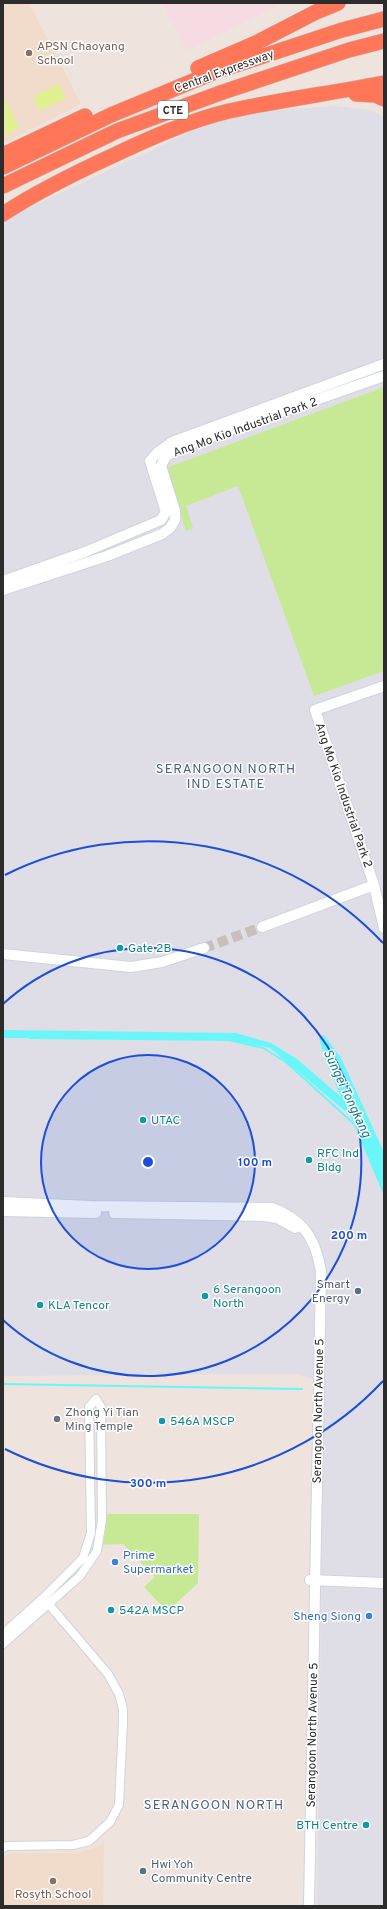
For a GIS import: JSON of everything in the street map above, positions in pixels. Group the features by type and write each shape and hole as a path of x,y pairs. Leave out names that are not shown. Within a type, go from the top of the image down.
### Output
{"highway":[{"path":"3,155 76,121 249,46 319,8 338,3"},
{"name":"Central Expressway","path":"3,167 111,115 215,72 342,30 384,19"},
{"name":"Central Expressway","path":"3,186 117,131 223,92 349,50 384,41"},
{"path":"3,214 38,192 145,140 191,122 228,111 384,83"},
{"path":"331,93 375,95 384,99"},
{"path":"3,204 38,192"}],"street":[{"name":"Ang Mo Kio Industrial Park 2","path":"3,581 85,552 161,520 166,512 150,461 157,453 172,442 384,364"},
{"name":"Ang Mo Kio Industrial Park 2","path":"3,590 107,556 162,534 170,528 175,520 175,511 162,466 166,456 185,446 384,376"},
{"name":"Ang Mo Kio Industrial Park 2","path":"384,686 315,710 374,885 384,928"},
{"path":"262,927 374,885"},
{"path":"3,954 130,967 162,962 204,948"},
{"name":"Serangoon North Avenue 5","path":"3,1202 113,1206 258,1206 272,1208 282,1212 304,1229 315,1245 321,1272 305,1906"},
{"name":"Serangoon North Avenue 5","path":"3,1211 264,1216 277,1218 287,1223 301,1234 309,1247 315,1271 309,1906"},
{"path":"3,1634 46,1601 80,1576 97,1551 102,1520 101,1420 100,1407 96,1399 89,1407 91,1533 83,1558 46,1601 3,1644"},
{"path":"90,1421 101,1420"},
{"path":"313,1583 384,1583"},
{"path":"313,1583 384,1588"},
{"path":"3,1848 7,1846 73,1845 89,1841 110,1822 119,1805 123,1709 119,1694 108,1674 96,1662 80,1639 46,1601"},
{"path":"3,1845 7,1843 73,1842 89,1838 97,1834"}],"shaded area":[{"name":"APSN Chaoyang School","path":"3,3 29,3 81,104 3,144"},
{"path":"162,3 283,3 187,51"},
{"path":"335,106 369,110 384,116 384,1906 317,1906 324,1383 298,1374 3,1376 3,220 192,131 231,118 277,110"},
{"name":"Rosyth School","path":"104,1842 103,1906 3,1906 3,1856 13,1853 76,1853 97,1847"}],"green space":[{"path":"59,84 66,98 40,111 33,97"},
{"path":"3,95 19,128 3,136"},
{"path":"384,387 384,671 314,696 238,486 186,506 193,528 186,531 166,468"},
{"path":"99,1514 199,1514 198,1583 167,1612 144,1587 155,1577 123,1544 96,1545"}],"water":[{"name":"Sungei Tongkang","path":"3,1030 236,1033 271,1043 297,1059 341,1097 325,1059 319,1038 324,1035 341,1058 384,1152 384,1196 350,1115 270,1048 231,1040 3,1038"}],"waterway":[{"name":"Sungei Tongkang","path":"30,1038 229,1040 263,1048 286,1062 353,1123"},
{"path":"3,1384 302,1389"}],"tunnel":[{"path":"204,948 262,927"}],"place":[{"name":"APSN Chaoyang School","path":"29,53"},
{"name":"Gate 2B","path":"120,948"},
{"name":"UTAC","path":"143,1120"},
{"name":"RFC Ind Bldg","path":"309,1160"},
{"name":"Smart Energy","path":"358,1291"},
{"name":"6 Serangoon North","path":"205,1296"},
{"name":"KLA Tencor","path":"40,1305"},
{"name":"Zhong Yi Tian Ming Temple","path":"57,1419"},
{"name":"546A MSCP","path":"162,1421"},
{"name":"Prime Supermarket","path":"115,1562"},
{"name":"542A MSCP","path":"111,1610"},
{"name":"Sheng Siong","path":"369,1616"},
{"name":"BTH Centre","path":"366,1825"},
{"name":"Hwi Yoh Community Centre","path":"143,1871"},
{"name":"Rosyth School","path":"53,1881"}],"district":[{"name":"SERANGOON NORTH IND ESTATE","path":"226,776"},
{"name":"SERANGOON NORTH","path":"214,1804"}]}
